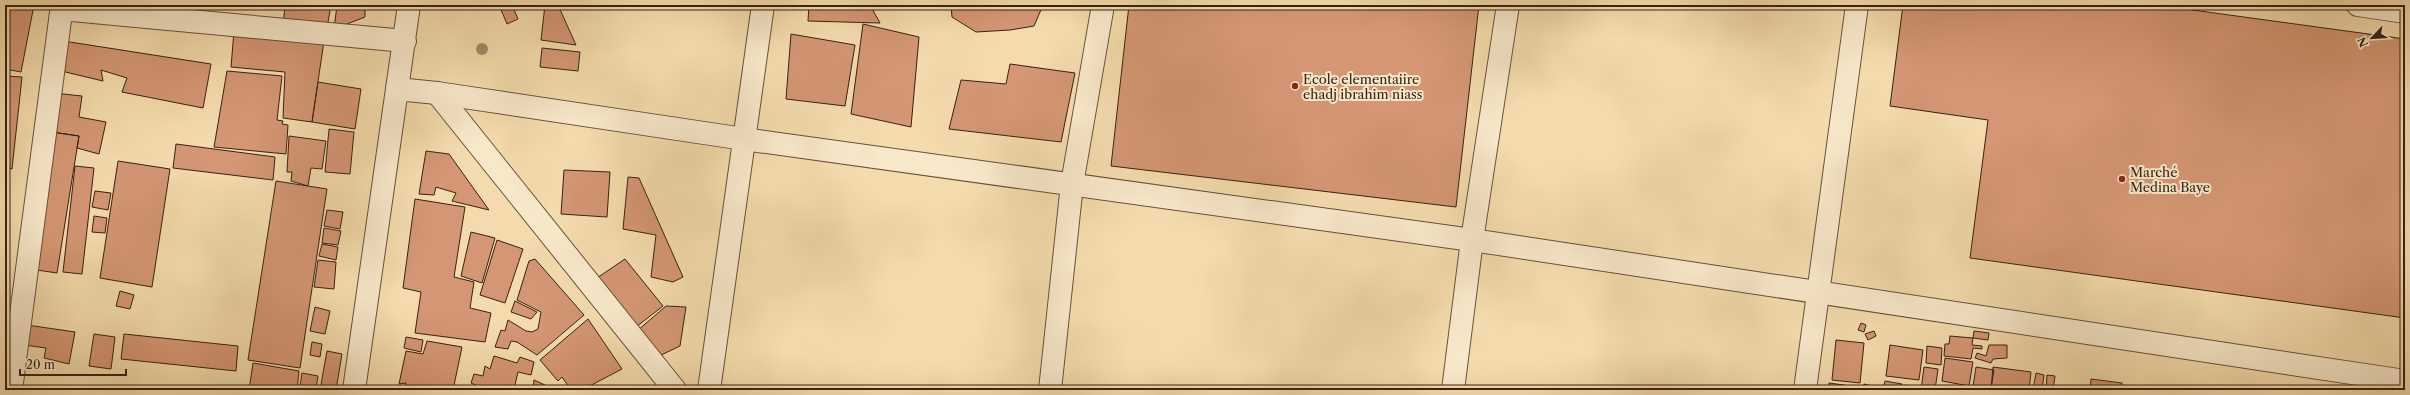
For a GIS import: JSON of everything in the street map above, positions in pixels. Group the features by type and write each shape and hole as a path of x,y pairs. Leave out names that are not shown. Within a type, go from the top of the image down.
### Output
{"street":[{"path":"354,390 409,5"},
{"path":"709,390 763,5"},
{"path":"1050,390 1072,184 1103,5"},
{"path":"1453,390 1472,240 1508,5"},
{"path":"1805,390 1857,5"},
{"path":"2358,5 2405,12"},
{"path":"12,389 61,7 405,41"},
{"path":"397,89 437,93 744,139 1472,240 2405,381"},
{"path":"437,93 675,390"}],"building":[{"path":"5,5 34,5 21,72 5,69"},
{"path":"285,5 331,5 327,28 283,28"},
{"path":"337,5 365,5 365,17 334,29"},
{"path":"499,5 512,5 518,19 507,24"},
{"path":"545,5 558,5 576,45 541,40"},
{"path":"809,5 870,5 880,23 808,21"},
{"path":"951,5 1043,5 1034,26 1010,30 976,32 952,17"},
{"name":"Ecole elementaiire ehadj ibrahim niass","path":"1129,5 1479,5 1456,207 1111,166"},
{"path":"1903,5 2156,5 2405,39 2405,318 1970,258 1988,120 1890,106"},
{"path":"863,24 919,37 911,127 851,114"},
{"path":"234,31 324,41 312,122 283,118 285,72 231,67"},
{"path":"791,34 855,45 845,106 786,99"},
{"path":"57,40 211,64 203,108 122,92 127,78 101,70 103,81 53,69"},
{"path":"542,48 580,52 578,71 540,67"},
{"path":"1010,64 1075,73 1061,142 949,129 961,80 1006,84"},
{"path":"227,71 282,76 277,120 283,121 282,124 288,125 286,154 214,147"},
{"path":"5,76 22,77 12,169 5,167"},
{"path":"318,82 361,89 355,129 312,122"},
{"path":"54,93 82,96 79,117 106,122 99,154 77,148 79,136 52,132"},
{"path":"329,129 354,132 350,174 325,172"},
{"path":"52,132 79,136 57,273 30,269"},
{"path":"289,136 326,141 322,169 311,168 308,186 291,181 292,172 287,172"},
{"path":"176,144 275,157 273,180 173,168"},
{"path":"426,151 449,154 489,210 452,201 456,193 436,187 434,195 419,194"},
{"path":"118,161 170,169 152,287 100,278"},
{"path":"75,166 94,168 82,274 63,272"},
{"path":"564,170 610,172 607,217 561,214"},
{"path":"628,177 639,178 683,277 673,282 651,277 656,235 623,229"},
{"path":"276,181 327,189 300,368 248,360"},
{"path":"95,191 111,193 108,210 92,207"},
{"path":"415,199 465,207 454,277 474,282 470,308 491,313 485,342 415,333 421,292 403,288"},
{"path":"327,210 343,212 340,229 324,226"},
{"path":"94,216 107,218 105,233 92,232"},
{"path":"324,228 341,231 338,245 322,243"},
{"path":"471,232 495,238 482,283 461,276"},
{"path":"497,240 523,249 505,303 480,295"},
{"path":"322,244 338,247 336,260 319,256"},
{"path":"535,259 584,315 537,355 517,342 511,341 508,349 495,347 501,330 505,331 508,320 526,331 532,332 538,329 541,312 517,300 529,261"},
{"path":"625,259 663,306 636,327 594,280"},
{"path":"318,260 336,262 334,289 314,287"},
{"path":"120,291 134,295 130,309 116,306"},
{"path":"515,301 537,312 531,319 511,312"},
{"path":"666,306 686,307 680,346 655,358 637,331"},
{"path":"315,307 330,311 325,334 310,331"},
{"path":"588,319 622,369 582,390 571,390 562,377 558,381 540,360"},
{"path":"1861,323 1866,325 1864,332 1858,330"},
{"path":"20,324 75,332 69,364 44,358 46,348 17,344"},
{"path":"1874,331 1876,336 1868,340 1865,334"},
{"path":"1974,331 1989,333 1988,340 1973,338"},
{"path":"94,334 115,337 111,369 89,366"},
{"path":"124,334 238,346 236,371 121,359"},
{"path":"1950,336 1973,338 1972,345 1982,346 1982,349 1973,348 1971,359 1944,356 1945,344 1949,344"},
{"path":"406,337 423,340 421,352 404,348"},
{"path":"1836,340 1864,343 1860,383 1832,380"},
{"path":"427,341 462,347 453,390 405,390 406,383 399,384 406,351 423,354"},
{"path":"312,342 322,344 320,357 310,355"},
{"path":"1890,345 1923,350 1919,380 1886,376"},
{"path":"1989,345 2007,345 2007,358 1993,359 1991,363 1975,358 1977,353 1986,356"},
{"path":"1927,346 1942,348 1941,365 1926,363"},
{"path":"327,351 342,354 336,390 320,390"},
{"path":"494,356 517,363 520,357 534,362 531,375 518,372 514,389 521,390 486,390 471,383 474,374 483,376 485,366 490,369"},
{"path":"1945,358 1973,362 1969,386 1942,381"},
{"path":"253,363 299,371 297,390 249,390"},
{"path":"1924,367 1938,369 1935,390 1921,390"},
{"path":"1976,367 1994,370 1991,389 1973,386"},
{"path":"1993,367 2031,372 2029,390 1991,390"},
{"path":"302,373 318,376 316,389 300,386"},
{"path":"2036,373 2044,375 2042,390 2033,390"},
{"path":"2047,375 2055,376 2053,390 2046,390"},
{"path":"2091,379 2122,383 2122,390 2090,390"},
{"path":"534,380 547,386 546,390 533,390"},
{"path":"1885,381 1902,384 1900,390 1883,390"},
{"path":"1829,383 1858,387 1858,390 1829,390"},
{"path":"1864,384 1872,386 1871,390 1862,390"},
{"path":"1905,385 1918,387 1917,390 1904,390"}],"place":[{"name":"Ecole elementaiire ehadj ibrahim niass","path":"1295,86"},
{"name":"Marché Medina Baye","path":"2122,179"}]}
